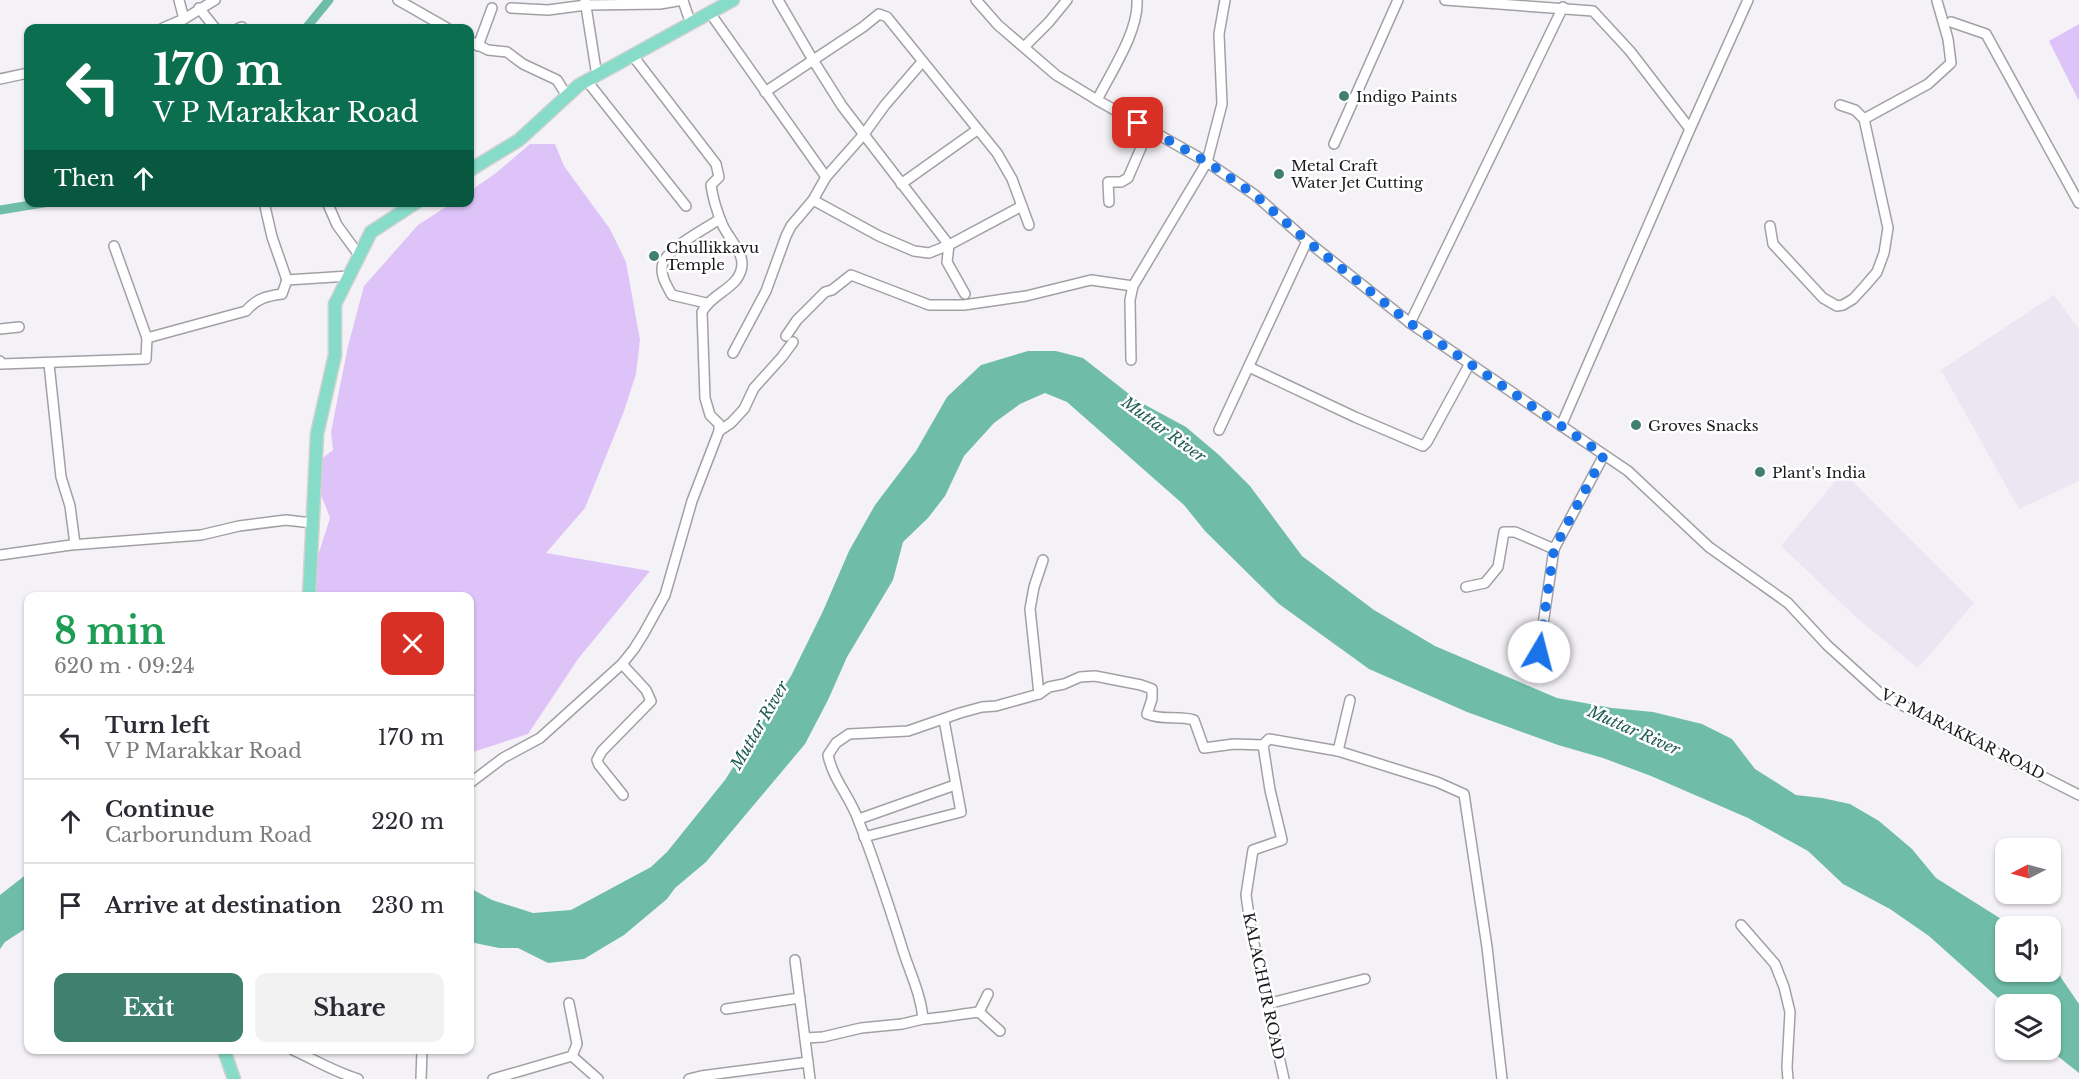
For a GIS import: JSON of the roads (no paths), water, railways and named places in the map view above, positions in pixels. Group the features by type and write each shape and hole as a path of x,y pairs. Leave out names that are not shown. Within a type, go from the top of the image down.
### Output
{"main road":[{"path":"474,168 519,140 567,96 592,78 733,0"},
{"path":"309,592 317,434 335,355 335,304 371,232 409,207"},
{"path":"225,1054 234,1079"}],"street":[{"path":"179,0 184,20"},
{"path":"174,24 215,0"},
{"path":"398,0 440,24"},
{"path":"778,0 842,106 949,245 947,262 965,294"},
{"name":"V P MARAKKAR ROAD","path":"976,0 999,26 1056,75 1207,162 1255,195 1307,241 1410,323 1628,471 1709,547 1788,603 1827,645 1882,695 2079,795"},
{"path":"1024,47 1067,0"},
{"path":"1131,360 1130,300 1133,286 1207,162 1222,105 1220,34 1225,0"},
{"path":"1334,144 1398,0"},
{"path":"1445,0 1593,11 1630,51 1690,129"},
{"path":"1593,11 1598,0"},
{"path":"1561,426 1748,0"},
{"path":"1864,119 1928,84 1951,63 1948,39 1938,0"},
{"path":"511,8 548,10 585,2 660,4 669,1 683,1 691,24"},
{"path":"585,2 592,78 686,206"},
{"path":"1097,100 1125,44 1137,4"},
{"path":"1410,323 1563,7"},
{"path":"492,8 474,43 488,50 507,52 523,64 557,80 567,96"},
{"path":"199,9 212,24"},
{"path":"710,13 826,177"},
{"path":"765,92 879,14 887,17 997,153 1012,179 1029,225"},
{"path":"1951,22 1986,34 2079,204"},
{"path":"474,780 503,758 540,738 622,664 645,633 665,595 692,501 719,430 718,424 710,415 705,398 702,312 706,303 736,280 743,265 741,254 720,219 712,200 711,185 719,177 716,164 633,56"},
{"path":"733,353 766,291 791,226 813,200 826,177 922,62"},
{"path":"0,79 24,74"},
{"path":"1770,226 1773,244 1823,298 1837,306 1844,305 1853,299 1877,272 1888,228 1864,119 1855,110 1840,105"},
{"path":"1109,202 1107,182 1121,182 1128,178 1149,129"},
{"path":"901,184 977,130"},
{"path":"813,200 879,236 914,251 929,253 949,245 1022,206"},
{"path":"147,338 246,311 264,296 282,294 287,280 272,237 265,207"},
{"path":"329,207 337,225 359,255"},
{"path":"706,303 672,295 662,273 663,263 677,247 720,219"},
{"path":"1219,430 1307,241"},
{"path":"0,361 1,364 49,364 146,360 147,338 114,246"},
{"path":"719,430 731,423 744,409 754,388 789,339 797,320 825,292 832,290 851,275 929,305 964,305 1026,296 1090,280 1133,286"},
{"path":"287,280 349,276"},
{"path":"0,329 19,327"},
{"path":"49,364 61,477 70,506 75,544"},
{"path":"1249,367 1423,446 1469,365"},
{"path":"1539,652 1554,549 1604,455"},
{"path":"0,555 75,544 201,535 239,526 286,520 312,523"},
{"path":"1466,587 1485,583 1498,567 1504,532 1515,532 1554,549"},
{"path":"1039,694 1030,609 1043,560"},
{"path":"622,664 646,690 651,701 602,751 597,760 623,795"},
{"path":"923,1019 922,1004 901,946 884,888 858,819 831,769 828,755 836,743 849,734 908,731 960,713 1039,694 1049,687 1080,677 1095,676 1152,689 1152,699 1147,714 1158,719 1183,717 1194,720 1204,748 1250,743 1263,745 1269,739 1338,752 1464,794 1484,921 1503,1079"},
{"path":"1338,752 1350,700"},
{"path":"864,837 961,812 944,720"},
{"name":"KALACHUR ROAD","path":"1263,745 1270,790 1282,840 1253,850 1246,895 1251,930 1284,1079"},
{"path":"858,819 955,785"},
{"path":"1741,925 1775,964 1784,987 1790,1012 1788,1079"},
{"path":"795,960 810,1079"},
{"path":"1267,1004 1365,979"},
{"path":"979,1012 988,994"},
{"path":"726,1009 800,998"},
{"path":"493,1079 572,1056 578,1044 568,1003"},
{"path":"805,1038 979,1012 1000,1031"},
{"path":"303,1054 335,1072 358,1079"},
{"path":"421,1079 422,1054"},
{"path":"572,1056 598,1079"},
{"path":"689,1079 808,1062"}],"water":[{"name":"Muttar River","path":"1028,351 1056,351 1083,358 1138,401 1186,427 1219,455 1250,486 1302,556 1374,610 1435,646 1557,698 1612,708 1653,712 1702,724 1732,739 1755,769 1796,795 1850,804 1879,821 1912,849 1936,878 1996,916 1995,982 2061,982 2061,978 2079,1004 2079,1073 2061,1059 2061,994 1995,995 1929,936 1890,909 1843,884 1808,851 1748,818 1651,776 1467,712 1369,669 1279,604 1205,531 1184,505 1067,402 1045,393 1020,404 994,423 964,456 945,496 928,518 903,542 893,580 847,657 805,744 706,862 624,935 584,959 548,963 518,948 499,948 474,943 474,890 492,900 533,913 571,910 651,867 667,852 725,780 791,676 849,551 875,505 916,451 947,397 981,365"},
{"path":"24,876 24,930 5,942 0,949 0,895"}],"waterway":[{"path":"309,24 329,0"},
{"path":"0,210 24,206"}],"place":[{"name":"Indigo Paints","path":"1344,96"},
{"name":"Metal Craft Water Jet Cutting","path":"1279,174"},
{"name":"Chullikkavu Temple","path":"654,256"},
{"name":"Groves Snacks","path":"1636,425"},
{"name":"Plant's India","path":"1760,472"}]}
